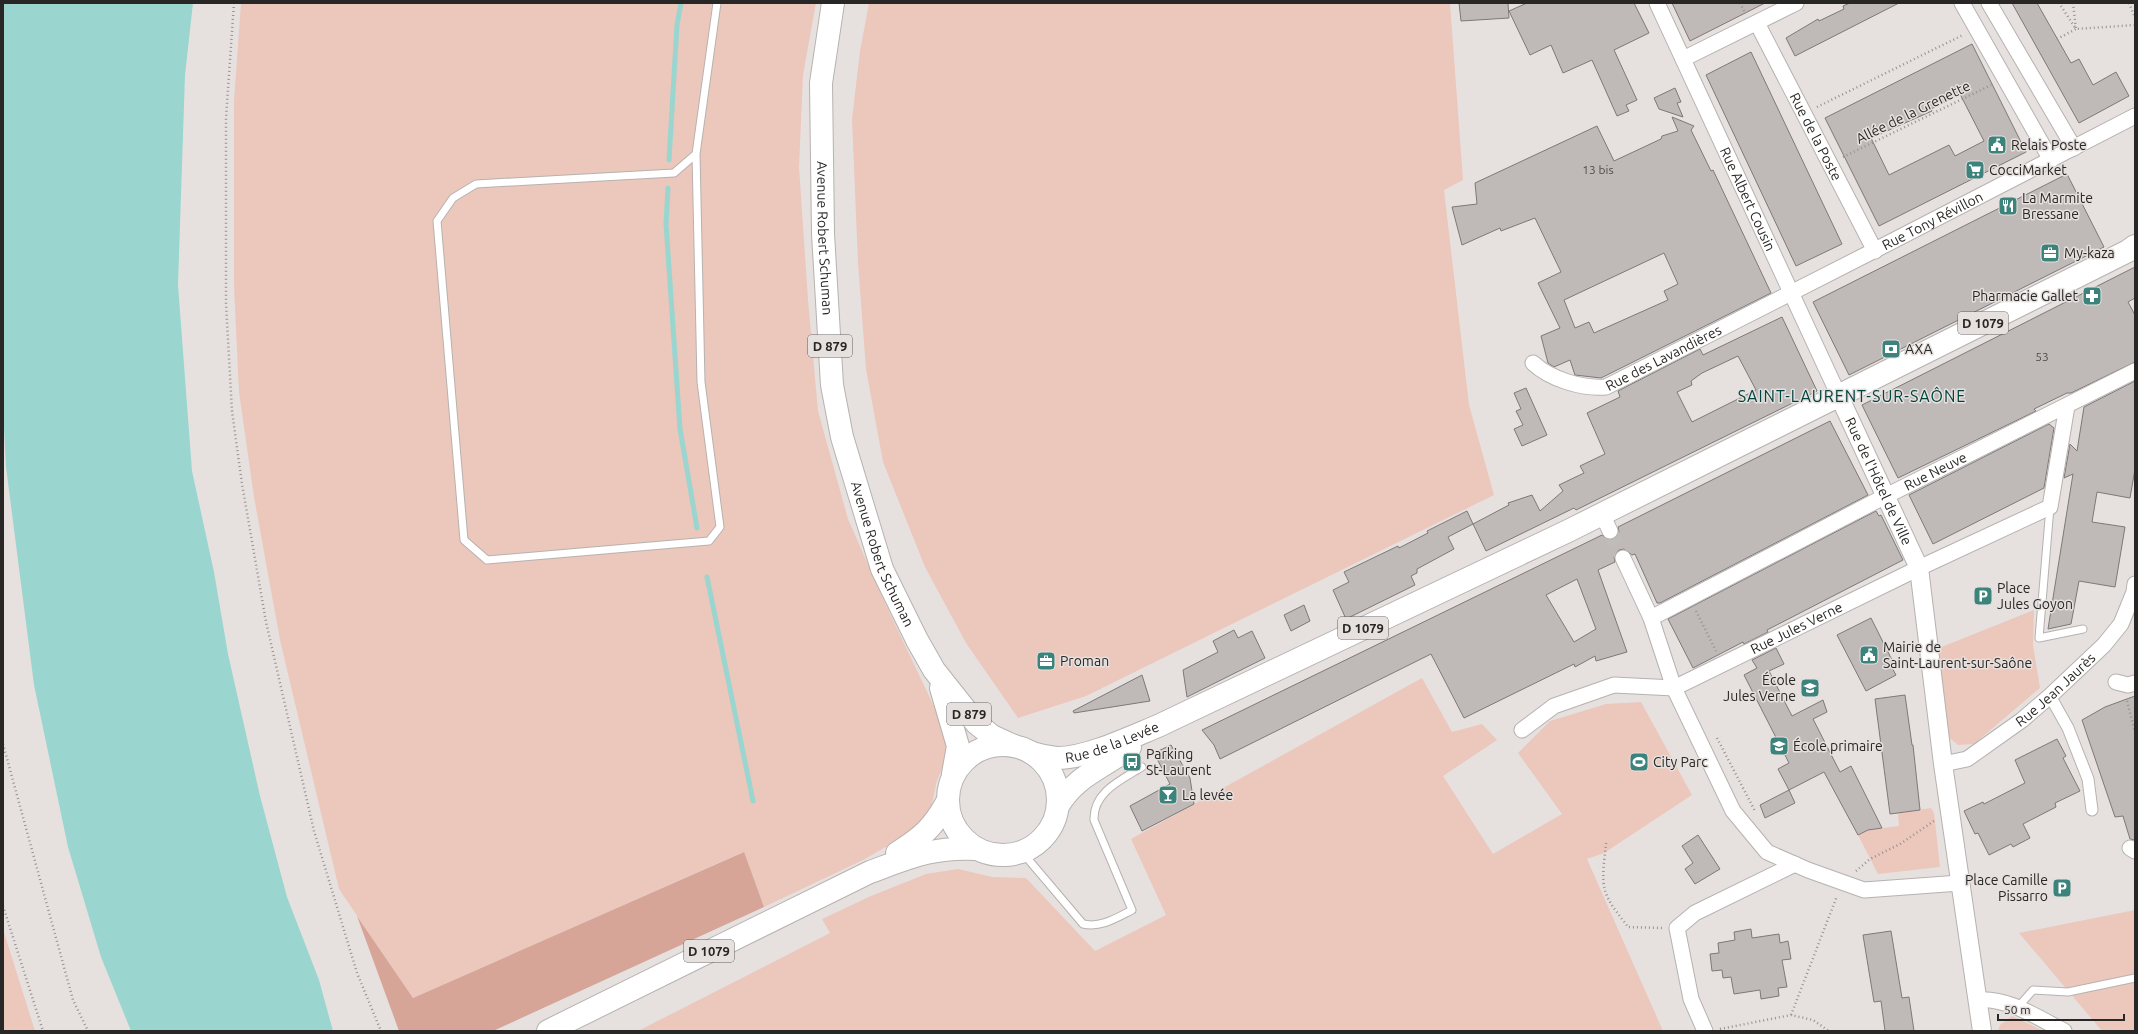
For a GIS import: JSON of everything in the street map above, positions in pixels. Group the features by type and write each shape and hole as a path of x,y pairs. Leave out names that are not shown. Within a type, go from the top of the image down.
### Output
{"main road":[{"name":"Avenue Robert Schuman","path":"833,3 821,83 823,234 832,385 842,437 882,569 934,670 952,720 958,746 953,777"},
{"name":"D 1079","path":"1158,726 1606,522 1839,396 2128,251 2135,246"},
{"name":"Avenue Robert Schuman","path":"934,670 976,723 992,736 1023,750"},
{"name":"Rue de la Levée","path":"1023,750 1056,758 1084,753 1108,746 1158,726"},
{"name":"Rue de la Levée","path":"1058,806 1065,795 1084,776 1126,751 1158,726"},
{"path":"996,745 1023,750 1043,763 1052,776 1058,791 1058,806 1054,821 1047,834 1036,845 1022,852 1007,856 991,855 976,849 954,827 947,802 948,789 959,766 980,750 996,745"},
{"name":"D 1079","path":"870,872 923,836 938,819 947,802"},
{"name":"D 1079","path":"548,1031 870,872 925,852 950,848 976,849"}],"street":[{"name":"Rue Albert Cousin","path":"1657,3 1839,396"},
{"path":"1683,59 1796,3"},
{"path":"1962,3 2051,160"},
{"path":"1989,3 2074,148"},
{"name":"Rue de la Poste","path":"1757,23 1875,251"},
{"name":"Rue Tony Révillon","path":"1791,293 2135,116"},
{"name":"Rue des Lavandières","path":"1533,363 1542,371 1579,385 1592,388 1606,387 1791,293"},
{"name":"Rue Neuve","path":"1651,618 1886,496 2135,371"},
{"name":"Rue de l'Hôtel de Ville","path":"1839,396 1919,568"},
{"path":"2050,507 2067,406"},
{"name":"Rue Jules Verne","path":"1674,688 1919,568 2050,507"},
{"path":"1623,558 1651,618 1674,688 1733,811 1767,852 1794,864 1864,890 1960,883"},
{"path":"1919,568 1943,764 1982,1031"},
{"name":"Rue Jean Jaurès","path":"1943,764 1967,758 2022,720 2128,623 2135,584"},
{"path":"1522,730 1554,706 1614,684 1674,688"},
{"path":"2050,696 2068,728 2088,779 2092,810"},
{"path":"1712,1030 1691,999 1677,928 1695,914 1794,864"},
{"path":"1977,1000 1987,999 2018,1007 2064,1031"}],"lane":[{"path":"696,154 674,173 476,184 453,198 437,221 464,540 487,560 709,541 720,527 701,382 696,154 717,3"},
{"path":"2050,507 2039,638 2083,629"},
{"path":"1022,852 1083,924 1092,926 1102,924 1132,910 1094,820 1094,809 1109,787 1142,767"},
{"path":"2018,1007 2033,990 2068,992 2135,978"}],"path":[{"path":"234,3 226,118 226,304 232,411 240,469 266,622 314,831 357,973 381,1031"},
{"path":"2059,3 2076,29"},
{"path":"2073,3 2076,29"},
{"path":"2129,3 2135,18"},
{"path":"2057,39 2076,29 2135,25"},
{"path":"1804,114 1976,28"},
{"name":"Allée de la Grenette","path":"1830,164 2005,79"},
{"path":"1689,598 1723,664"},
{"path":"2126,683 2126,699 2135,732"},
{"path":"1716,735 1756,813"},
{"path":"3,744 73,1000 88,1031"},
{"path":"1791,1015 1842,882 1864,864 1935,820 1949,804"},
{"path":"1606,844 1604,874 1605,891 1628,928 1677,928"},
{"path":"1852,869 1864,864"},
{"path":"3,906 42,1031"},
{"path":"1712,1030 1791,1015 1813,1020 1829,1031"}],"shaded area":[{"path":"241,3 816,3 803,75 799,167 808,300 818,411 848,519 885,603 947,734 946,761 937,780 931,808 920,827 865,859 764,907 743,852 413,998 339,889 280,640 254,497 239,392 234,287 234,101"},
{"path":"869,3 1450,3 1463,180 1444,190 1469,405 1494,495 1086,696 1018,718 966,643 925,567 883,462 866,369 858,263 852,119 860,51"},
{"path":"2034,610 2033,645 2040,688 1974,744 1958,745 1946,735 1939,648"},
{"path":"1422,678 1452,732 1482,724 1497,740 1443,776 1493,854 1562,814 1518,753 1550,721 1606,704 1641,702 1692,795 1604,853 1587,859 1663,1031 638,1031 830,933 822,919 871,896 926,874 958,869 992,877 1026,878 1095,951 1166,915 1131,839"},
{"path":"1931,808 1934,813 1940,867 1878,874 1858,835 1868,830 1899,826 1898,813"},
{"path":"744,852 764,907 493,1031 399,1031 357,916 413,998"},
{"path":"2135,910 2135,1030 2102,1031 2019,933"},
{"path":"3,929 35,1031 3,1031"},
{"path":"2012,1016 2044,1031 1998,1031 2000,1025"}],"water":[{"path":"3,3 193,3 185,75 178,285 192,471 214,572 228,654 260,796 287,897 319,980 333,1031 131,1031 101,957 68,847 34,685 6,467 3,409"}],"building":[{"path":"1459,3 1508,3 1509,18 1461,21"},
{"path":"1527,3 1634,3 1649,33 1614,50 1637,100 1626,105 1629,111 1617,116 1592,60 1563,73 1551,45 1530,55 1509,11"},
{"path":"1672,3 1765,3 1690,41"},
{"path":"1850,3 1899,3 1795,56 1786,38 1818,19 1819,21 1844,9 1843,6"},
{"path":"2012,3 2037,3 2071,63 2079,59 2093,85 2116,72 2129,96 2079,123"},
{"path":"1972,44 2026,152 1879,226 1825,118","holes":["1960,94 1984,141 1955,156 1949,145 1889,175 1871,138 1932,111 1931,109"]},
{"path":"1751,52 1842,244 1796,266 1706,75"},
{"path":"1675,88 1681,102 1677,103 1683,117 1659,109 1654,98"},
{"path":"1672,117 1694,126 1691,130 1711,171 1713,170 1771,293 1601,378 1575,375 1570,360 1554,367 1548,363 1541,336 1560,328 1538,283 1561,272 1535,218 1501,231 1500,228 1462,245 1452,207 1477,204 1475,183 1597,126 1614,161 1661,139 1662,136 1678,131","holes":["1664,253 1678,284 1664,291 1668,300 1594,333 1589,322 1575,328 1564,300"]},
{"path":"2067,174 2104,247 1849,375 1813,302"},
{"path":"2135,267 2135,298 2128,302 2135,315 2135,362 2034,409 2036,411 1898,478 1862,405"},
{"path":"1782,317 1817,391 1576,510 1574,508 1486,551 1473,524 1509,505 1508,503 1532,495 1540,511 1563,491 1559,485 1584,473 1580,466 1605,454 1587,413 1620,397 1618,391 1700,349 1703,355","holes":["1738,356 1756,390 1692,422 1677,392 1692,385 1691,381 1702,373"]},
{"path":"2135,381 2135,469 2130,498 2097,492 2092,522 2125,527 2115,587 2079,581 2071,624 2048,629 2073,474 2064,478 2070,444 2077,451 2084,407"},
{"path":"1526,388 1547,435 1522,446 1514,429 1523,425 1516,411 1521,409 1514,393"},
{"path":"1830,421 1868,495 1660,603 1657,603 1635,554 1632,555 1624,549 1619,550 1614,557 1615,562 1598,570 1627,652 1596,661 1595,656 1575,667 1574,664 1464,718 1431,654 1220,759 1214,745 1202,730 1602,535 1609,540 1614,539 1619,532 1618,527","holes":["1577,579 1596,629 1574,642 1546,595"]},
{"path":"2049,424 2054,428 2044,488 1933,544 1909,495"},
{"path":"1467,511 1473,524 1448,537 1454,549 1417,569 1417,573 1411,576 1415,585 1346,619 1333,590 1349,582 1344,572 1398,546 1399,548 1428,533 1427,531"},
{"path":"1876,511 1879,516 1881,515 1903,560 1767,630 1768,632 1744,644 1743,642 1693,668 1668,619"},
{"path":"1304,605 1310,621 1291,631 1284,615"},
{"name":"Mairie de Saint-Laurent-sur-Saône","path":"1871,618 1894,664 1891,666 1896,675 1866,691 1837,635"},
{"path":"1234,630 1238,638 1252,631 1265,658 1187,697 1183,670 1218,652 1213,641"},
{"path":"1776,648 1784,664 1769,671 1792,716 1823,700 1827,712 1813,719 1840,772 1851,766 1882,828 1868,830 1858,835 1824,772 1789,790 1778,769 1789,763 1744,675 1757,668 1752,660"},
{"path":"1142,675 1150,701 1074,713 1073,711"},
{"path":"1905,695 1913,745 1920,810 1890,814 1875,699"},
{"path":"2135,696 2135,840 2130,839 2123,816 2115,817 2082,720 2105,707"},
{"path":"2057,739 2066,756 2063,758 2080,791 2055,803 2056,807 2023,824 2030,838 2013,847 2011,844 1989,855 1978,833 1975,834 1964,811 1983,802 1984,804 2025,783 2015,760"},
{"path":"1171,745 1190,778 1194,804 1142,831 1130,806 1170,784 1154,753"},
{"path":"1789,790 1795,803 1765,818 1760,805"},
{"path":"1698,835 1720,869 1695,884 1685,869 1693,863 1682,846"},
{"path":"1751,929 1752,938 1779,934 1780,943 1788,941 1791,959 1782,960 1787,987 1778,988 1779,996 1761,999 1760,990 1734,994 1731,977 1723,978 1722,970 1712,971 1710,954 1719,953 1718,943 1735,940 1734,932"},
{"path":"1891,931 1902,998 1909,997 1914,1031 1885,1031 1881,1001 1874,1002 1863,935"}],"waterway":[{"path":"669,160 677,25 681,3"},
{"path":"668,188 666,224 680,429 697,528"},
{"path":"707,577 753,801"}],"tunnel":[{"path":"1610,531 1623,558"}],"place":[{"name":"Relais Poste","path":"1997,145"},
{"name":"CocciMarket","path":"1975,170"},
{"name":"La Marmite Bressane","path":"2008,206"},
{"name":"My-kaza","path":"2050,253"},
{"name":"Pharmacie Gallet","path":"2092,296"},
{"name":"AXA","path":"1891,349"},
{"name":"Place Jules Goyon","path":"1983,596"},
{"name":"Mairie de Saint-Laurent-sur-Saône","path":"1869,655"},
{"name":"Proman","path":"1046,661"},
{"name":"École Jules Verne","path":"1810,688"},
{"name":"École primaire","path":"1779,746"},
{"name":"Parking St-Laurent","path":"1132,762"},
{"name":"City Parc","path":"1639,762"},
{"name":"La levée","path":"1168,795"},
{"name":"Place Camille Pissarro","path":"2062,888"}],"district":[{"name":"SAINT-LAURENT-SUR-SAÔNE","path":"1852,396"}]}
